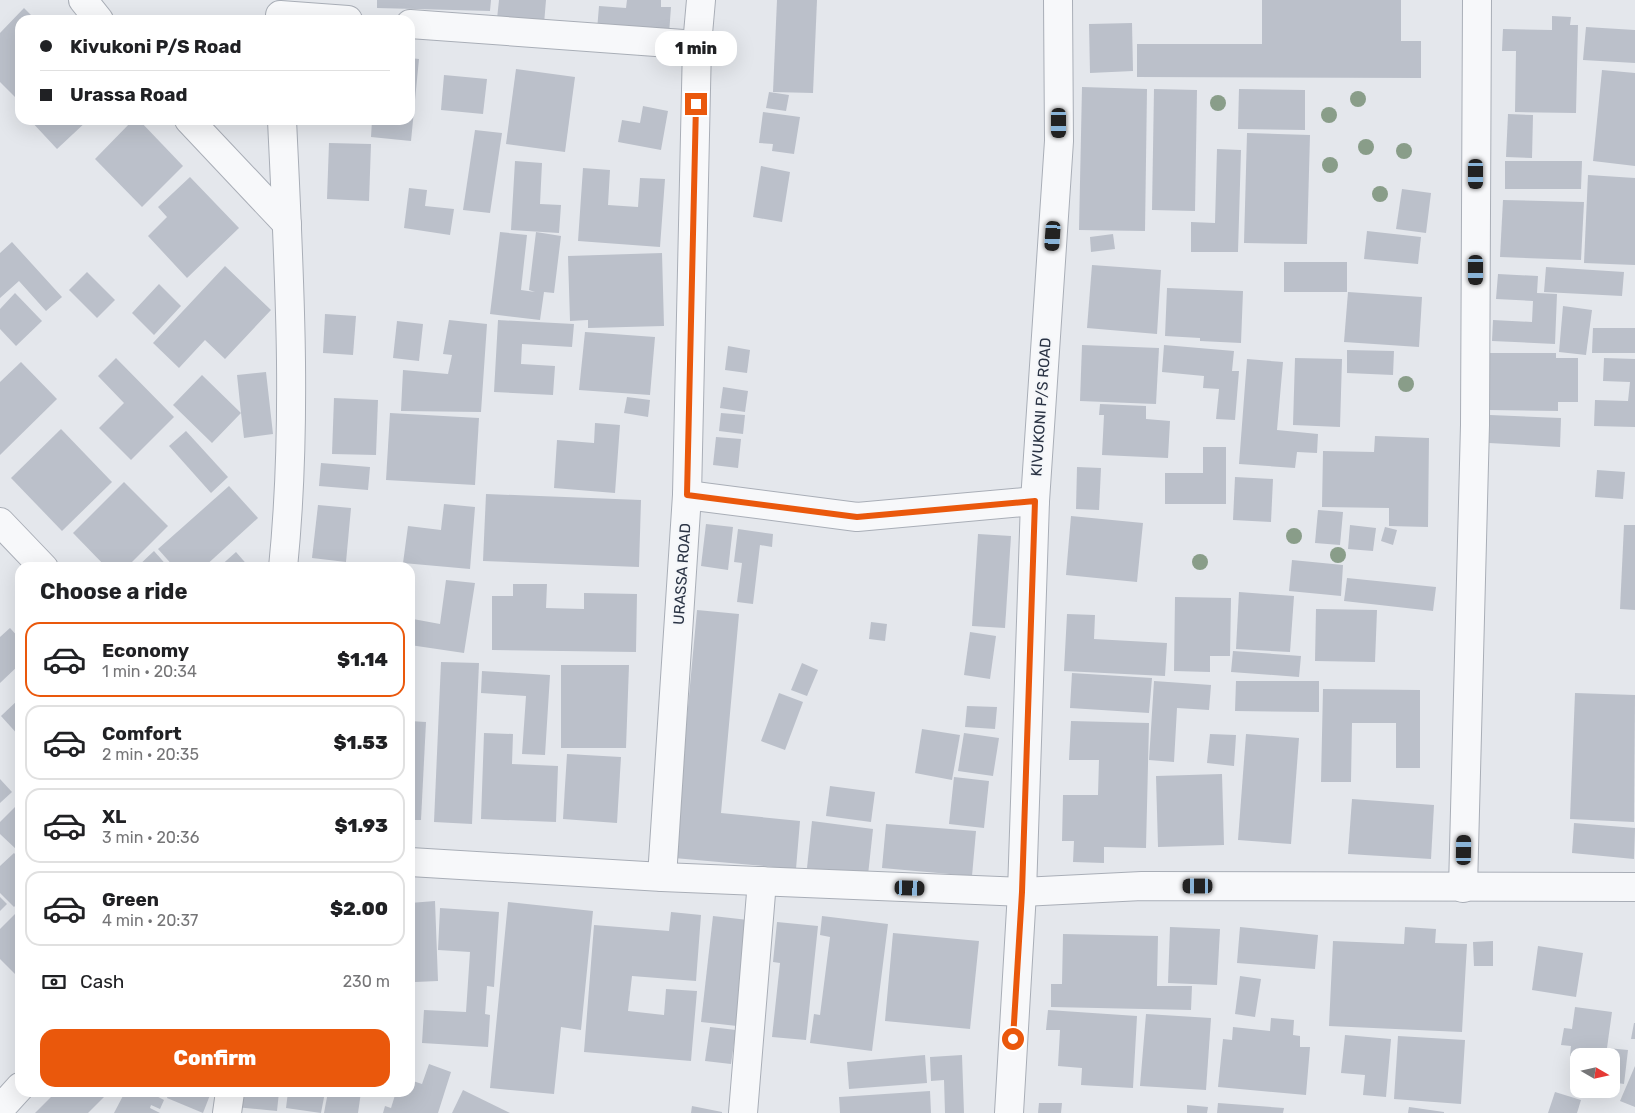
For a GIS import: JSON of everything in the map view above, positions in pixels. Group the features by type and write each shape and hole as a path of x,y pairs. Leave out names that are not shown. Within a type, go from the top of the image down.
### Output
{"street":[{"path":"83,0 96,15"},
{"name":"URASSA ROAD","path":"662,877 687,495 697,45 701,0"},
{"name":"KIVUKONI P/S ROAD","path":"1009,1113 1022,892 1035,501 1059,141 1058,0"},
{"path":"1463,888 1475,425 1477,0"},
{"path":"280,12 306,15"},
{"path":"415,24 697,45"},
{"path":"194,125 287,224"},
{"path":"282,125 290,292 290,501 284,562"},
{"path":"687,495 857,517 1035,501"},
{"path":"0,522 38,562"},
{"path":"415,862 662,877 1022,892 1142,886 1635,888"},
{"path":"743,1113 762,881"},
{"path":"0,1110 15,1093"},
{"path":"227,1113 229,1097"}],"building":[{"path":"377,0 491,0 490,11 377,8"},
{"path":"499,0 546,0 544,24 497,19"},
{"path":"627,0 661,0 661,7 671,7 669,34 597,30 599,6 626,8"},
{"path":"777,0 817,0 813,93 773,92"},
{"path":"1262,0 1401,0 1401,41 1421,41 1421,78 1137,77 1137,44 1262,44"},
{"path":"24,8 31,15 17,15"},
{"path":"1552,16 1571,17 1570,25 1578,25 1576,113 1515,112 1516,51 1502,51 1503,29 1552,30"},
{"path":"15,17 15,97 0,82 0,33"},
{"path":"1132,23 1133,71 1090,73 1089,24"},
{"path":"1586,27 1635,30 1635,63 1583,60"},
{"path":"415,59 419,59 415,100"},
{"path":"516,69 575,77 565,152 506,144"},
{"path":"1602,70 1635,73 1635,166 1593,161"},
{"path":"444,75 487,79 483,114 441,110"},
{"path":"1082,87 1147,89 1145,231 1079,230"},
{"path":"1154,89 1197,90 1195,211 1152,210"},
{"path":"1239,89 1305,90 1305,130 1238,129"},
{"path":"769,92 789,95 786,111 766,108"},
{"path":"643,106 668,111 661,150 618,142 622,120 640,123"},
{"path":"763,112 800,117 794,154 772,151 773,144 759,143"},
{"path":"1508,114 1533,115 1532,158 1506,157"},
{"path":"35,125 83,125 57,149"},
{"path":"128,125 144,125 183,166 142,207 95,159"},
{"path":"372,125 413,125 411,141 371,137"},
{"path":"475,130 502,133 490,213 463,210"},
{"path":"1247,133 1310,135 1307,244 1244,243"},
{"path":"329,143 371,144 369,201 327,199"},
{"path":"1217,149 1241,150 1238,252 1191,252 1191,222 1215,223"},
{"path":"515,161 542,163 540,204 561,205 559,233 511,230"},
{"path":"1505,161 1582,161 1581,189 1505,189"},
{"path":"761,166 790,172 782,222 753,217"},
{"path":"583,168 610,170 608,205 638,207 640,178 665,179 660,247 578,241"},
{"path":"1588,175 1635,178 1635,265 1584,263"},
{"path":"190,177 239,228 187,278 148,236 167,217 158,207"},
{"path":"409,188 427,190 425,206 454,209 450,235 404,228"},
{"path":"1402,189 1431,193 1426,233 1396,229"},
{"path":"1503,200 1584,202 1581,260 1500,257"},
{"path":"1367,231 1421,237 1418,264 1364,259"},
{"path":"500,232 527,235 521,290 535,292 529,290 536,232 561,236 554,293 544,292 540,320 490,314"},
{"path":"1113,234 1115,249 1091,252 1090,237"},
{"path":"12,242 62,297 46,311 19,281 0,298 0,253"},
{"path":"662,253 664,326 588,328 588,320 570,321 568,256"},
{"path":"1284,262 1347,262 1347,292 1284,292"},
{"path":"1092,265 1161,270 1157,334 1087,328"},
{"path":"225,266 271,310 225,359 205,340 179,368 153,343"},
{"path":"1546,267 1624,272 1622,296 1544,292"},
{"path":"87,272 115,300 97,318 69,290"},
{"path":"1498,274 1538,276 1537,293 1557,294 1555,344 1492,341 1493,320 1532,322 1533,301 1496,299"},
{"path":"159,284 181,306 154,335 132,313"},
{"path":"1167,288 1243,291 1241,343 1200,341 1200,338 1165,336"},
{"path":"1348,292 1422,297 1419,347 1344,342"},
{"path":"15,293 42,321 16,346 0,329 0,309"},
{"path":"1563,306 1592,310 1586,355 1559,352"},
{"path":"325,314 356,316 353,355 323,353"},
{"path":"449,320 487,324 481,412 401,411 403,370 448,374 452,355 443,354"},
{"path":"498,320 574,324 572,347 522,344 521,364 555,366 553,395 494,392"},
{"path":"397,321 423,324 419,361 393,358"},
{"path":"1593,328 1635,328 1635,353 1592,353"},
{"path":"585,332 655,337 650,395 579,390"},
{"path":"1082,345 1159,348 1156,404 1080,401"},
{"path":"1164,345 1234,351 1232,371 1239,371 1235,420 1216,419 1219,389 1203,388 1204,376 1162,372"},
{"path":"728,346 750,350 747,373 725,370"},
{"path":"1347,350 1394,351 1393,375 1347,373"},
{"path":"1490,353 1556,353 1556,358 1578,358 1578,402 1558,402 1558,411 1489,410"},
{"path":"116,358 174,417 131,460 99,428 124,403 98,376"},
{"path":"1295,358 1342,359 1340,427 1293,425"},
{"path":"1604,358 1635,359 1635,427 1594,426 1595,400 1628,401 1630,382 1603,381"},
{"path":"1247,359 1283,362 1277,430 1318,434 1317,453 1297,452 1295,468 1239,464"},
{"path":"21,362 57,399 0,455 0,382"},
{"path":"266,372 273,434 244,438 237,375"},
{"path":"202,375 241,413 212,443 173,405"},
{"path":"723,387 748,391 745,412 720,408"},
{"path":"627,397 650,400 648,417 624,413"},
{"path":"334,398 378,400 376,455 332,454"},
{"path":"1100,404 1146,406 1146,419 1170,421 1168,458 1102,455 1104,415 1099,415"},
{"path":"390,413 479,418 475,485 386,480"},
{"path":"721,413 745,415 743,434 719,431"},
{"path":"1490,415 1561,418 1560,447 1489,443"},
{"path":"595,423 620,425 615,493 554,488 557,440 594,443"},
{"path":"61,429 112,482 62,531 11,478"},
{"path":"186,431 228,477 211,493 169,446"},
{"path":"1375,436 1429,438 1428,527 1389,526 1389,508 1322,507 1323,451 1374,452"},
{"path":"716,437 741,439 738,468 713,465"},
{"path":"1203,447 1226,447 1226,504 1165,504 1165,473 1203,473"},
{"path":"321,463 370,467 368,490 319,486"},
{"path":"1077,467 1101,468 1099,510 1076,509"},
{"path":"1597,470 1625,472 1623,499 1595,497"},
{"path":"1235,477 1273,479 1271,522 1233,520"},
{"path":"124,482 168,526 132,562 101,562 73,533"},
{"path":"229,486 258,518 210,562 170,562 158,549"},
{"path":"486,494 641,500 639,567 483,561"},
{"path":"444,504 475,507 470,569 403,562 408,526 441,530"},
{"path":"318,505 351,508 346,562 312,558"},
{"path":"1318,510 1343,512 1340,545 1315,543"},
{"path":"1071,516 1143,523 1137,582 1066,575"},
{"path":"706,524 733,527 728,570 701,566"},
{"path":"1350,525 1376,528 1373,551 1348,549"},
{"path":"1624,525 1635,525 1635,610 1620,609"},
{"path":"1385,527 1397,530 1393,545 1381,541"},
{"path":"738,529 773,534 772,547 760,545 753,604 737,602 742,563 734,562"},
{"path":"978,534 1011,536 1005,628 972,626"},
{"path":"154,551 164,562 142,562"},
{"path":"236,552 245,562 225,562"},
{"path":"1292,560 1343,565 1341,596 1289,591"},
{"path":"1347,578 1436,587 1433,611 1344,601"},
{"path":"446,580 475,583 464,653 415,646 415,619 440,624"},
{"path":"513,584 547,584 546,608 584,609 584,593 637,594 636,652 492,650 492,596 513,596"},
{"path":"1239,592 1294,596 1290,652 1236,649"},
{"path":"1175,597 1231,598 1230,656 1210,656 1210,672 1174,671"},
{"path":"1316,609 1377,610 1375,662 1315,661"},
{"path":"697,610 739,614 721,813 800,821 796,869 674,858"},
{"path":"1067,614 1095,615 1094,639 1167,643 1165,676 1064,671"},
{"path":"871,622 887,624 885,641 869,639"},
{"path":"10,628 15,634 15,669 0,683 0,637"},
{"path":"970,632 996,636 990,679 964,675"},
{"path":"1233,651 1301,656 1299,677 1231,672"},
{"path":"441,662 479,663 472,824 434,822"},
{"path":"802,663 818,670 807,696 791,690"},
{"path":"561,665 629,665 626,748 561,748"},
{"path":"482,671 550,675 545,755 522,754 526,696 481,693"},
{"path":"1072,673 1152,678 1149,713 1070,708"},
{"path":"1154,681 1211,685 1209,710 1177,708 1174,762 1149,760"},
{"path":"1236,681 1319,681 1319,712 1235,711"},
{"path":"1323,689 1420,690 1420,768 1396,768 1396,723 1352,723 1351,782 1321,782"},
{"path":"779,693 803,702 785,750 761,741"},
{"path":"1575,693 1635,695 1634,822 1570,819"},
{"path":"15,703 15,731 1,716"},
{"path":"967,706 997,707 995,729 965,727"},
{"path":"415,721 426,722 421,820 415,820"},
{"path":"1071,721 1149,723 1146,848 1104,847 1104,863 1073,862 1074,841 1062,841 1063,795 1098,795 1099,760 1069,760"},
{"path":"922,729 960,735 952,780 915,773"},
{"path":"484,733 513,734 512,764 558,766 556,822 481,819"},
{"path":"964,733 999,738 993,776 958,771"},
{"path":"1210,734 1236,735 1234,766 1207,763"},
{"path":"1246,734 1299,738 1291,844 1238,840"},
{"path":"567,754 621,757 617,823 563,819"},
{"path":"1222,774 1224,845 1158,847 1156,776"},
{"path":"954,777 989,781 984,828 949,824"},
{"path":"0,779 12,792 0,803"},
{"path":"830,786 875,792 871,822 826,816"},
{"path":"1352,799 1434,805 1431,859 1348,854"},
{"path":"15,807 15,848 0,834 0,822"},
{"path":"812,821 873,829 868,875 807,868"},
{"path":"1574,823 1635,828 1634,859 1572,853"},
{"path":"886,824 976,831 972,876 882,868"},
{"path":"15,854 14,907 0,893 0,866"},
{"path":"0,897 7,904 0,911"},
{"path":"435,901 438,981 415,982 415,903"},
{"path":"508,902 593,911 581,1030 561,1027 554,1094 490,1088"},
{"path":"440,908 499,912 494,987 487,986 485,1014 490,1015 488,1047 422,1043 424,1010 466,1012 470,952 438,950"},
{"path":"671,912 701,915 696,981 632,976 628,1011 664,1015 666,989 697,991 691,1061 584,1052 594,925 669,931"},
{"path":"15,914 15,974 0,959 0,929"},
{"path":"713,916 757,921 737,1026 701,1022"},
{"path":"822,916 888,924 872,1051 810,1043 814,1014 820,1015 830,937 820,935"},
{"path":"777,922 818,926 806,1040 772,1037 780,963 773,962"},
{"path":"1170,927 1220,929 1217,985 1168,983"},
{"path":"1240,927 1318,935 1315,969 1237,963"},
{"path":"1405,927 1436,929 1435,943 1467,944 1462,1032 1329,1026 1333,941 1404,944"},
{"path":"893,933 979,941 970,1029 885,1021"},
{"path":"1063,934 1158,936 1157,986 1192,986 1191,1010 1051,1007 1051,984 1062,984"},
{"path":"1493,941 1493,966 1474,966 1473,942"},
{"path":"1538,946 1583,953 1576,997 1532,990"},
{"path":"1240,976 1261,979 1255,1017 1235,1014"},
{"path":"1575,1007 1612,1012 1607,1048 1571,1048 1571,1046 1561,1045 1564,1028 1572,1029"},
{"path":"1048,1010 1137,1016 1133,1088 1081,1085 1082,1068 1058,1066 1060,1030 1046,1030"},
{"path":"1146,1014 1211,1018 1206,1090 1140,1086"},
{"path":"1271,1018 1294,1020 1293,1035 1300,1036 1300,1047 1310,1047 1306,1095 1218,1087 1223,1039 1232,1040 1233,1027 1270,1031"},
{"path":"1634,1023 1635,1039 1631,1039"},
{"path":"710,1027 736,1030 731,1064 705,1061"},
{"path":"1345,1035 1391,1039 1386,1097 1363,1095 1365,1075 1341,1073"},
{"path":"1398,1036 1465,1040 1461,1104 1394,1099"},
{"path":"1620,1049 1628,1050 1624,1084 1620,1083"},
{"path":"925,1055 927,1083 849,1089 847,1062"},
{"path":"962,1055 964,1113 945,1113 944,1080 931,1081 930,1057"},
{"path":"429,1064 451,1072 438,1113 383,1113 385,1106 391,1108 394,1097 415,1097 415,1082 422,1084"},
{"path":"1635,1066 1635,1107 1620,1101"},
{"path":"463,1090 510,1113 452,1113"},
{"path":"930,1091 931,1113 840,1113 839,1097"},
{"path":"1555,1092 1581,1100 1577,1113 1548,1113"},
{"path":"51,1097 104,1097 88,1113 35,1113"},
{"path":"122,1097 158,1097 164,1100 160,1109 151,1105 150,1108 160,1113 114,1113"},
{"path":"167,1097 209,1097 203,1113"},
{"path":"236,1097 278,1097 277,1111 235,1107"},
{"path":"287,1097 324,1097 321,1113 286,1108"},
{"path":"327,1097 360,1097 358,1113 324,1113"},
{"path":"1039,1103 1062,1103 1061,1113 1038,1113"},
{"path":"1218,1103 1284,1108 1283,1113 1217,1113"},
{"path":"1187,1105 1208,1107 1207,1113 1187,1113"},
{"path":"692,1106 722,1112 722,1113 691,1113"},
{"path":"1409,1107 1444,1112 1444,1113 1408,1113"}],"route":[{"path":"696,104 687,495 857,517 1035,501 1022,892 1013,1039"}]}
